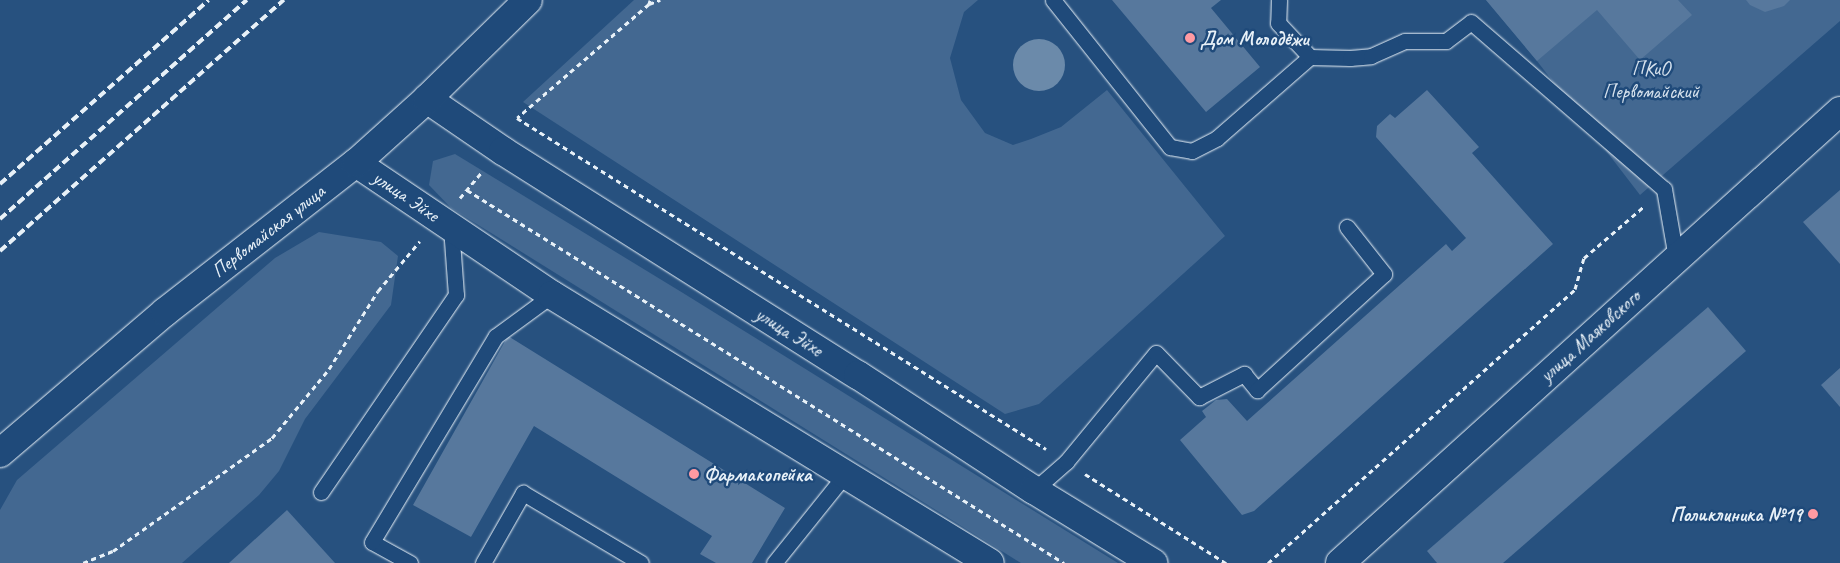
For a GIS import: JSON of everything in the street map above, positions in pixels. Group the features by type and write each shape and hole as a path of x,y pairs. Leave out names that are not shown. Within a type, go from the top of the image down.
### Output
{"main road":[{"name":"Первомайская улица","path":"0,453 165,312 356,163 427,99 528,0"},
{"name":"улица Эйхе","path":"427,99 503,151 850,370 1034,490 1153,563"},
{"name":"улица Маяковского","path":"1340,563 1840,111"},
{"name":"улица Эйхе","path":"356,163 552,296 844,476 990,563"}],"lane":[{"path":"1053,0 1170,147 1192,152 1217,138 1310,56"},
{"path":"1279,0 1278,24 1310,56 1350,58 1371,56 1405,41 1446,41 1471,22 1664,189 1676,258"},
{"path":"321,492 456,295 446,223"},
{"path":"1034,490 1066,462 1156,353 1199,397 1244,374 1258,390 1384,274 1347,227"},
{"path":"410,563 372,542 496,336 552,296"},
{"path":"774,563 844,476"},
{"path":"483,563 523,492 641,563"}],"path":[{"path":"83,563 113,551 272,438 329,369 378,291 446,223 467,190 503,151 517,118 650,2 660,0"},
{"path":"517,118 1226,563"},
{"path":"1268,563 1575,289 1584,258 1664,189"},
{"path":"467,190 1064,563"}],"green space":[{"path":"634,0 978,0 964,12 950,58 961,100 985,133 1013,145 1031,139 1061,127 1107,90 1225,236 1039,404 1005,414 523,102"},
{"name":"ПКиО Первомайский","path":"1486,0 1840,0 1840,21 1640,195 1537,61"},
{"path":"455,154 1118,563 1021,563 451,208 429,185 433,161"},
{"path":"319,232 381,242 398,256 391,305 305,419 279,471 259,495 182,563 0,563 0,510 17,480 275,258"}],"shaded area":[{"path":"1039,39 1049,41 1057,47 1063,55 1065,65 1063,75 1057,83 1049,89 1039,91 1029,89 1021,83 1015,75 1013,65 1015,55 1021,47 1029,41"}],"building":[{"name":"Дом Молодёжи","path":"1112,0 1221,0 1211,8 1260,67 1206,112"},
{"path":"1486,0 1678,0 1692,15 1640,60 1597,10 1537,61"},
{"path":"1746,0 1790,0 1784,6 1765,12 1750,5"},
{"path":"1427,90 1479,147 1472,153 1553,244 1254,511 1242,515 1180,440 1206,417 1202,411 1216,400 1227,399 1247,421 1446,244 1452,251 1466,238 1376,137 1377,126 1390,114 1395,118"},
{"path":"1840,190 1840,264 1803,222"},
{"path":"1708,307 1746,351 1503,563 1437,563 1427,551"},
{"path":"508,336 785,508 752,563 716,563 700,554 712,536 534,426 471,537 413,505"},
{"path":"1840,368 1840,407 1821,385"},
{"path":"287,510 335,563 229,563"}],"railway":[{"path":"0,184 209,0"},
{"path":"0,219 247,0"},
{"path":"0,251 284,0"}],"place":[{"name":"Дом Молодёжи","path":"1190,38"},
{"name":"Фармакопейка","path":"694,474"},
{"name":"Поликлиника №19","path":"1813,514"}]}
